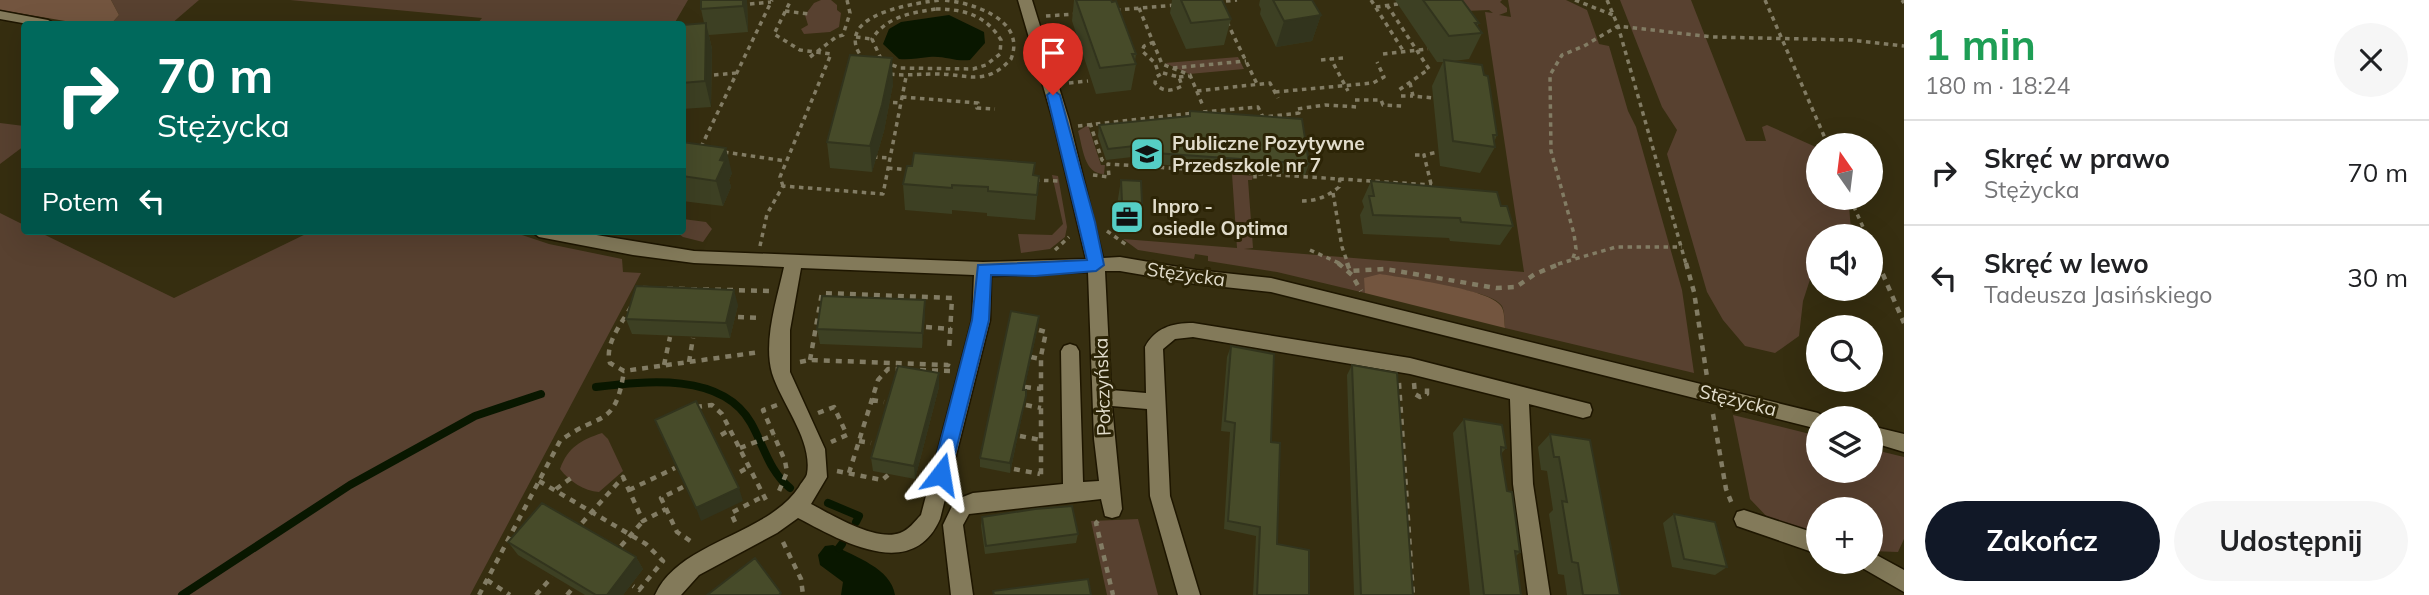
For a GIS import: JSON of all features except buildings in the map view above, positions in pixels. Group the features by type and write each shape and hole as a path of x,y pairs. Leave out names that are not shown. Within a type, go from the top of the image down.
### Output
{"street":[{"name":"Połczyńska","path":"1025,0 1061,120 1096,265 1111,499"},
{"path":"0,15 32,21"},
{"name":"Stężycka","path":"560,235 694,257 1035,270 1120,264 1308,292 1806,418"},
{"path":"666,595 692,569 770,526 797,507 817,477 815,449 781,372 779,342 794,262"},
{"path":"797,507 880,544 899,544 917,535 930,519 981,320 983,269"},
{"path":"1189,595 1160,496 1154,347 1162,335 1176,330 1193,330 1410,366 1583,410"},
{"path":"1070,351 1073,492"},
{"path":"1519,393 1522,484 1539,595"},
{"path":"1103,397 1157,402"},
{"path":"1883,437 1904,443"},
{"path":"962,595 953,525 962,507 973,502 1073,492 1111,499"},
{"path":"1744,519 1806,540"},
{"path":"1883,569 1904,582"}],"path":[{"path":"783,186 780,177 831,54 800,50 774,34 791,0"},
{"path":"810,57 836,37 843,35 850,20 851,8 846,0"},
{"path":"870,66 860,55 856,37 865,22 883,11 941,0 979,8 1001,21 1012,38 1013,55 1009,62 988,75 968,79 935,74 906,77 878,70"},
{"path":"1205,3 1237,0"},
{"path":"1371,0 1404,52"},
{"path":"1575,0 1613,15"},
{"path":"1607,0 1618,26 1694,292 1726,489 1744,519"},
{"path":"1765,0 1823,133"},
{"path":"750,4 772,1"},
{"path":"700,149 772,1"},
{"path":"1218,2 1257,84"},
{"path":"1376,7 1398,4"},
{"path":"1103,12 1178,5"},
{"path":"1387,5 1429,69 1396,92"},
{"path":"1139,8 1162,64 1190,75 1203,106"},
{"path":"936,9 966,11 991,25 1003,46 994,61 979,69 961,70 934,66 916,69 886,65 878,58 872,39 891,18 936,9"},
{"path":"785,12 808,14"},
{"path":"1041,17 1078,14"},
{"path":"991,25 1012,20"},
{"path":"1573,258 1576,249 1574,234 1551,151 1550,75 1562,55 1584,46 1618,26 1712,37 1782,38 1904,46"},
{"path":"1046,36 1072,34"},
{"path":"856,37 872,39"},
{"path":"1154,42 1144,46 1142,51 1153,60 1159,75"},
{"path":"1383,54 1427,49"},
{"path":"1321,60 1343,58"},
{"path":"1331,59 1348,91"},
{"path":"1153,60 1161,60"},
{"path":"1172,68 1246,61"},
{"path":"1275,92 1380,81 1383,72 1377,62"},
{"path":"934,66 935,74"},
{"path":"714,75 737,73"},
{"path":"1180,78 1182,86 1167,91 1156,86 1154,79 1159,75 1172,74 1180,78 1190,75"},
{"path":"783,186 883,194 906,77"},
{"path":"1061,84 1088,81"},
{"path":"1197,90 1270,83 1278,98"},
{"path":"1410,83 1413,96"},
{"path":"1401,96 1433,98"},
{"path":"884,102 901,100 978,103 977,108 995,109"},
{"path":"1355,100 1381,100 1383,105 1403,106"},
{"path":"1074,128 1090,123 1258,107 1263,117 1299,113 1297,108 1325,105 1358,107"},
{"path":"1182,125 1187,114"},
{"path":"1090,123 1102,160 1108,164 1432,185"},
{"path":"1093,133 1106,132"},
{"path":"691,148 710,150"},
{"path":"716,160 720,152 786,161"},
{"path":"1415,155 1438,152"},
{"path":"1424,155 1433,192"},
{"path":"871,157 890,158"},
{"path":"1088,175 1109,177 1108,164"},
{"path":"888,168 917,170"},
{"path":"1255,174 1255,183"},
{"path":"1302,201 1314,202 1333,192 1339,187 1340,178"},
{"path":"1024,179 1062,182"},
{"path":"1381,181 1383,191"},
{"path":"759,260 762,226 773,200 783,186"},
{"path":"1333,192 1342,247 1362,295"},
{"path":"1310,250 1333,258 1350,271 1385,269 1496,288 1516,287 1535,274 1573,258 1616,247 1682,247"},
{"path":"1883,274 1904,323"},
{"path":"640,289 648,286 765,291"},
{"path":"668,299 672,287"},
{"path":"713,301 716,289"},
{"path":"798,362 810,360 948,365 952,353 952,298 822,293 810,360"},
{"path":"852,302 854,294"},
{"path":"897,303 898,296"},
{"path":"634,301 608,356 609,362 624,373 761,352 767,348"},
{"path":"628,312 636,313"},
{"path":"738,317 770,318"},
{"path":"926,327 951,329"},
{"path":"1039,330 1046,332 1041,359 1041,495"},
{"path":"664,365 670,337"},
{"path":"689,362 693,338"},
{"path":"1031,357 1041,359"},
{"path":"849,473 878,380 888,369 953,372 965,382"},
{"path":"915,381 918,370"},
{"path":"479,595 560,441 612,414 621,396 624,373"},
{"path":"1399,377 1413,595"},
{"path":"1025,387 1041,389"},
{"path":"872,400 884,402"},
{"path":"691,410 712,405 722,414 769,505"},
{"path":"1026,405 1041,408"},
{"path":"721,435 730,430"},
{"path":"740,449 771,436"},
{"path":"1020,436 1041,440"},
{"path":"859,441 871,443"},
{"path":"740,472 749,467"},
{"path":"629,490 675,468"},
{"path":"1014,470 1041,474"},
{"path":"837,471 883,480 888,475"},
{"path":"778,494 787,472"},
{"path":"582,523 623,477 643,521"},
{"path":"556,489 571,478"},
{"path":"539,481 631,534 663,561 639,590 633,586"},
{"path":"683,487 661,498 676,530 685,542 696,544"},
{"path":"735,522 730,512 764,496"},
{"path":"1111,499 1096,523 1113,595"},
{"path":"621,546 643,521 666,509"},
{"path":"781,538 801,579 803,595"},
{"path":"536,595 552,577"},
{"path":"487,580 510,595"},
{"path":"567,595 572,589"}],"shaded area":[{"path":"0,0 111,0 119,15 114,21 65,21 0,10"},
{"path":"111,0 199,0 174,21 114,21 119,15"},
{"path":"290,0 688,0 676,21 480,21 482,18"},
{"path":"831,0 837,5 837,10 841,13 839,27 830,32 804,34 801,29 808,25 805,15 814,3"},
{"path":"1456,0 1502,0 1500,2 1507,8 1507,12 1499,15 1511,17 1508,0 1566,0 1587,10 1599,44 1609,46 1628,111 1636,127 1682,290 1694,373 1505,328 1502,306 1494,299 1460,289 1365,278 1365,293 1277,272 1208,261 1208,256 1195,254 1194,259 1138,250 1123,239 1237,248 1232,174 1253,176 1252,180 1248,180 1253,248 1244,249 1524,272 1485,12 1493,13 1489,10 1466,11"},
{"path":"1620,0 1691,0 1746,141 1766,141 1762,127 1767,125 1806,143 1806,210 1849,210 1850,224 1806,224 1806,292 1799,336 1775,353 1745,346 1723,320 1707,292 1667,154 1677,130 1662,107"},
{"path":"949,15 984,32 985,43 970,60 934,57 899,59 883,44 889,29 901,22"},
{"path":"1238,57 1244,69 1189,74 1165,63"},
{"path":"0,123 21,126 21,148 0,164"},
{"path":"1088,125 1101,165 1105,165 1104,174 1092,170 1083,152 1078,131"},
{"path":"1052,175 1058,176 1067,227 1065,237 1050,249 1021,253 1018,234 1052,235 1063,224"},
{"path":"0,213 21,224 21,235 45,235 174,298 304,235 522,235 549,244 622,259 623,272 641,273 470,595 0,595"},
{"path":"686,219 706,222 712,229 703,242 680,235 686,235"},
{"path":"1380,274 1481,294 1501,306 1505,328 1365,293 1364,278"},
{"path":"1733,415 1806,433 1806,483 1883,483 1883,452 1904,457 1904,539 1898,552 1883,551 1883,497 1806,497 1806,532 1770,520 1750,499"},
{"path":"602,433 608,439 623,471 599,492 577,485 560,469 576,445"},
{"path":"1138,519 1158,595 1107,595 1091,521"},
{"path":"833,545 879,570 887,577 895,595 841,595 843,582 820,565 818,555 825,546"}],"waterway":[{"path":"596,387 659,382 702,388 722,395 738,407 751,423 772,466 790,488"},
{"path":"182,595 350,485 475,416 541,394"},
{"path":"828,503 859,516 856,522"},
{"path":"839,548 842,544"}],"place":[{"name":"Publiczne Pozytywne Przedszkole nr 7","path":"1147,154"},
{"name":"Inpro - osiedle Optima","path":"1127,217"}],"route":[{"path":"941,474 981,320 983,269 1035,270 1096,265 1053,95"}]}
